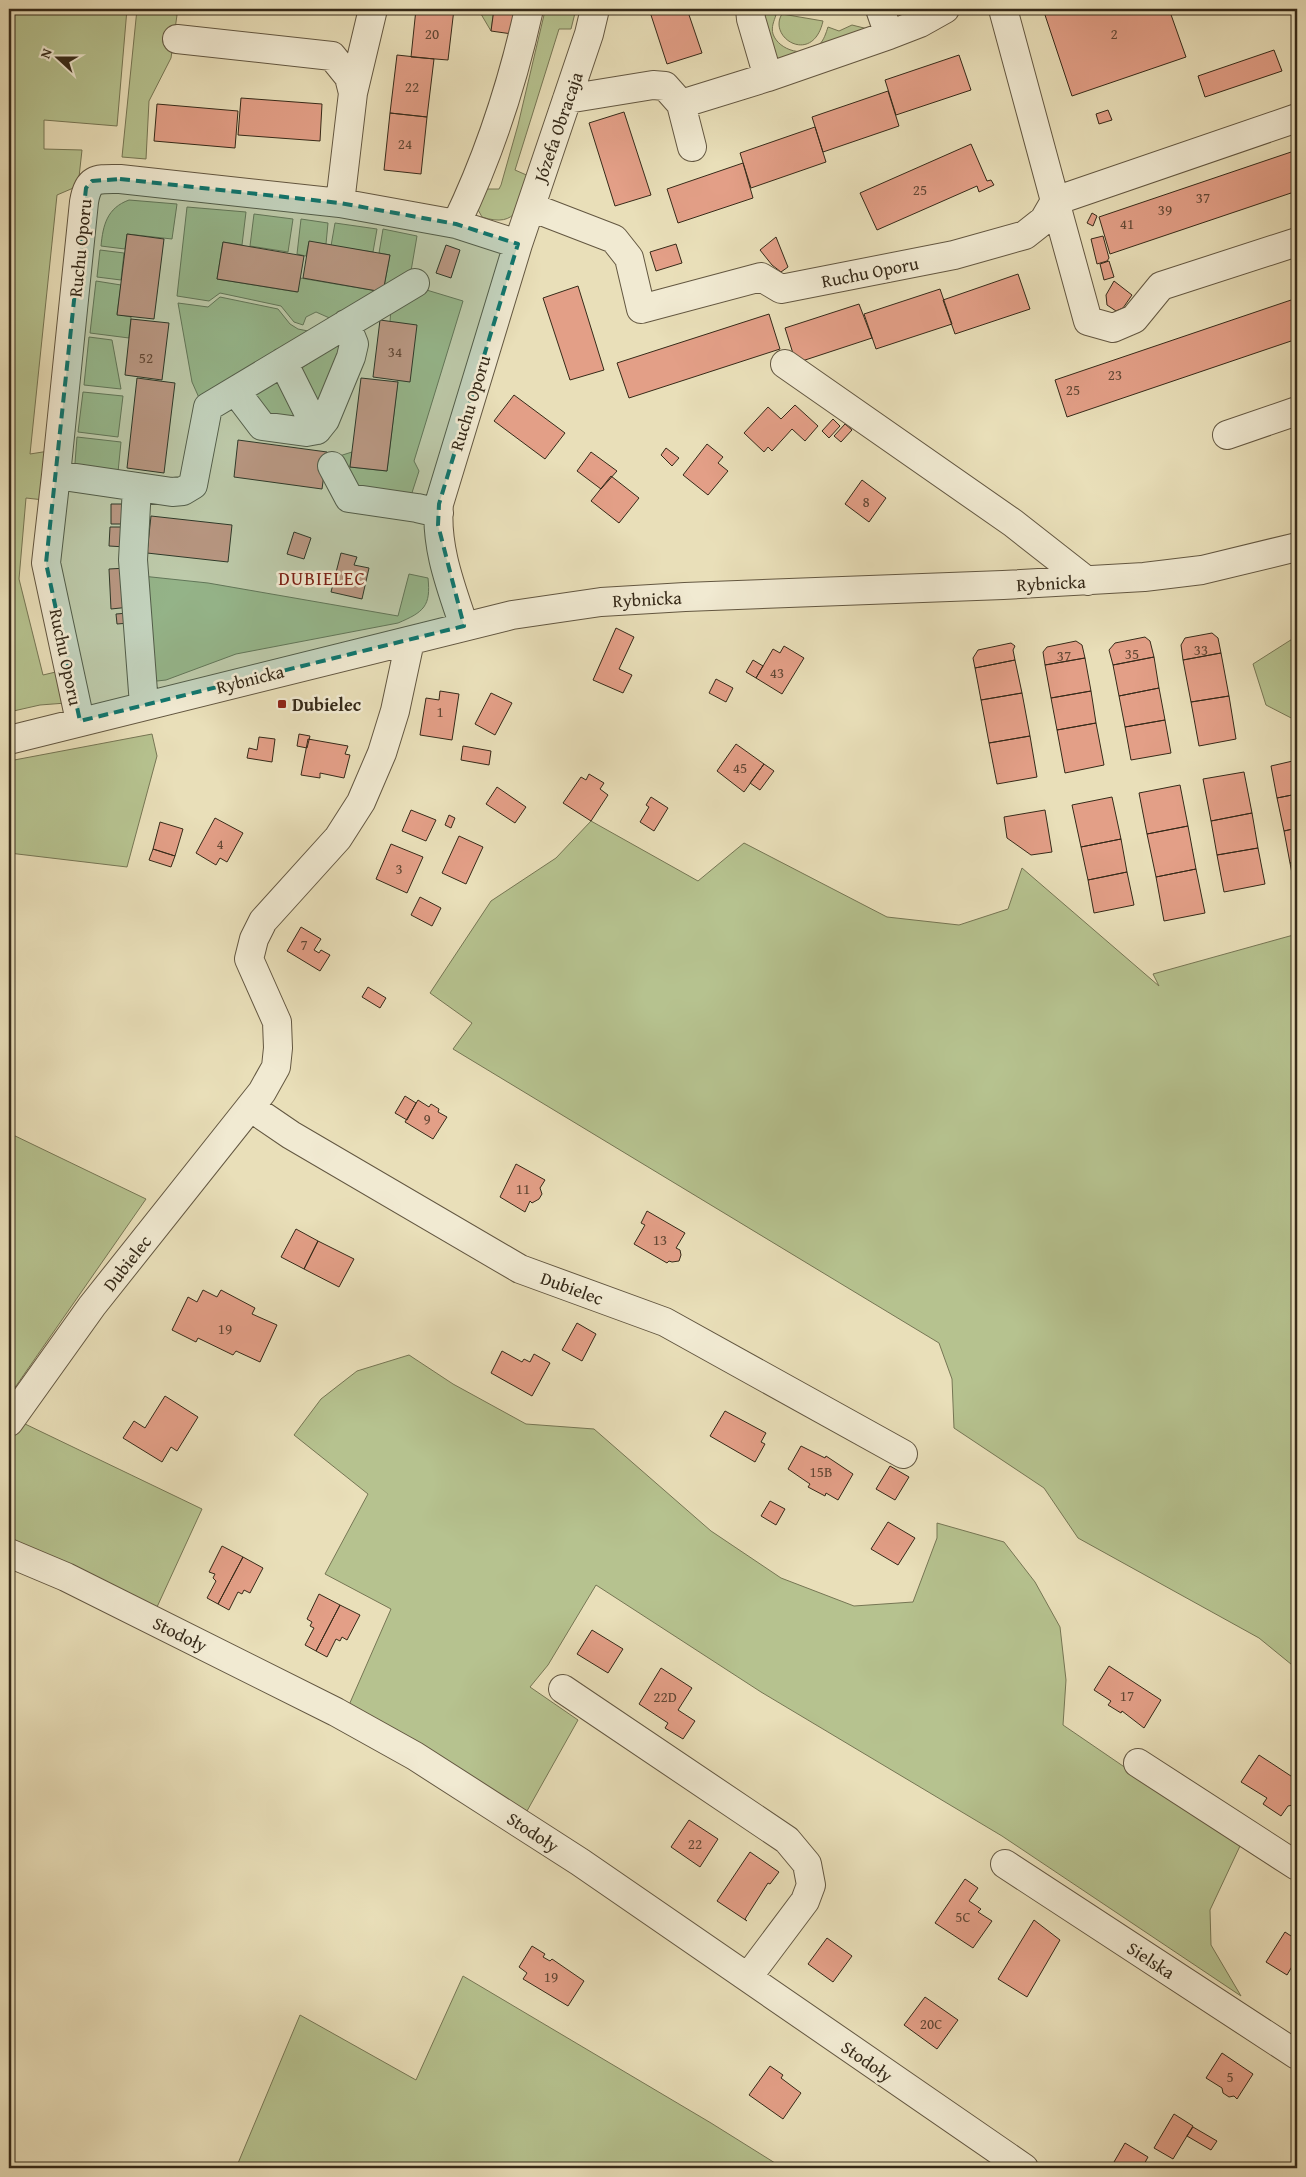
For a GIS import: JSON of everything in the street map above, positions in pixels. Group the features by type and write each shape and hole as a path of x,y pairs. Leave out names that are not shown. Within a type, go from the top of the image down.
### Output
{"street":[{"path":"340,203 353,93 373,9"},
{"path":"456,224 496,124 522,40 529,9"},
{"name":"Józefa Obracaja","path":"518,244 590,34 595,9"},
{"path":"750,9 751,19 768,77"},
{"path":"880,9 889,35"},
{"path":"681,104 768,77 889,35 920,23 945,9"},
{"path":"1003,9 1088,321 1113,328 1134,318 1161,286 1297,242"},
{"path":"177,39 332,56 349,77 353,93"},
{"path":"567,99 653,85 665,86 681,104 692,147"},
{"path":"1055,201 1297,118"},
{"name":"Ruchu Oporu","path":"80,721 46,563 86,188 92,182 102,179 120,179 340,203 456,224 518,244 470,399 439,513 438,525 443,555 464,626"},
{"name":"Ruchu Oporu","path":"531,206 614,239 629,258 641,309 761,277 781,290 954,255 1024,235 1044,220 1055,201"},
{"path":"56,475 172,492 183,491 193,486 208,407 415,283"},
{"path":"237,390 262,426 306,432 317,430 325,420 351,357 354,344 346,324"},
{"path":"284,362 317,430"},
{"path":"785,364 1013,523 1087,581"},
{"path":"1226,435 1297,411"},
{"path":"332,466 349,498 439,513"},
{"path":"136,486 132,560 144,705"},
{"name":"Rybnicka","path":"9,740 512,615 601,602 685,597 1087,581 1202,570 1297,547"},
{"name":"Dubielec","path":"9,1422 92,1306 262,1092 276,1067 278,1048 277,1022 250,959 254,939 263,921 338,838 361,802 382,754 395,711 410,640"},
{"name":"Dubielec","path":"250,1107 291,1135 520,1269 665,1322 903,1454"},
{"name":"Stodoły","path":"9,1553 75,1582 336,1712 415,1756 580,1862 1024,2168"},
{"path":"563,1689 787,1840 807,1864 811,1884 805,1901 748,1977"},
{"path":"1138,1764 1297,1866"},
{"name":"Sielska","path":"1005,1864 1297,2055"}],"highlighted area":[{"path":"120,179 340,203 456,224 518,244 439,504 438,525 464,626 80,721 46,563 84,202 86,188 92,181"}],"green space":[{"path":"9,9 127,9 117,126 44,120 44,149 82,150 78,186 57,195 30,454 49,451 44,500 26,498 19,579 43,675 60,671 66,703 40,705 9,712"},
{"path":"137,9 169,9 170,13 177,15 171,58 149,101 146,159 122,157"},
{"path":"478,9 494,9 491,31"},
{"path":"544,9 576,9 571,29 559,29 515,170 531,177 521,205 511,217 503,220 494,220 482,217 476,206 486,189 499,189 501,185 518,125"},
{"path":"758,11 776,15 773,34 781,45 793,51 800,52 814,49 822,41 828,27 839,31 852,25 872,30 779,67"},
{"path":"782,14 823,21 818,35 810,42 802,45 786,39 781,32 779,23"},
{"path":"129,200 177,204 172,239 127,234 125,249 101,246 105,224 111,213 122,203"},
{"path":"187,207 246,212 242,245 223,242 217,279 297,292 300,278 383,292 390,255 379,253 383,229 417,236 410,277 334,320 316,312 306,317 303,325 294,322 281,306 220,293 209,301 177,296"},
{"path":"254,214 293,219 288,252 250,246"},
{"path":"301,219 328,223 326,244 309,242 306,256 297,254"},
{"path":"335,223 377,229 373,252 331,246"},
{"path":"100,250 124,253 121,280 97,277"},
{"path":"96,281 121,285 117,314 131,317 129,338 90,333"},
{"path":"420,288 463,301 414,461 419,471 409,502 355,493 333,458 352,452 350,467 387,471 398,380 390,322 391,308"},
{"path":"220,297 278,309 290,324 298,329 313,332 200,400 192,382 178,303 208,307"},
{"path":"89,337 112,340 121,389 84,385"},
{"path":"340,343 345,355 318,402 300,369"},
{"path":"285,375 308,421 266,416 251,397"},
{"path":"83,392 123,396 118,437 78,432"},
{"path":"77,437 121,442 118,472 80,468 75,463"},
{"path":"409,574 428,578 427,602 420,611 398,623 236,654 166,680 148,682 142,576 208,583 398,616"},
{"path":"1297,636 1297,721 1266,705 1253,664"},
{"path":"152,734 157,756 127,867 9,853 9,761"},
{"path":"591,821 698,881 744,843 887,917 959,925 1008,909 1022,868 1159,986 1153,974 1297,934 1297,1669 1259,1638 1078,1538 1044,1488 954,1428 952,1379 939,1343 453,1049 472,1023 430,993 491,901 556,858"},
{"path":"9,1133 146,1199 9,1396"},
{"path":"409,1355 453,1384 526,1424 594,1429 711,1531 781,1578 854,1606 913,1602 937,1538 937,1523 1004,1542 1035,1582 1060,1627 1066,1680 1063,1725 1240,1846 1210,1910 1211,1945 1241,1996 1002,1836 761,1692 596,1585 548,1665 530,1687 578,1720 527,1811 349,1705 391,1609 325,1574 368,1494 294,1435 321,1399 357,1371"},
{"path":"23,1423 202,1509 157,1607 9,1540 9,1442"},
{"path":"463,1976 711,2123 783,2168 236,2168 300,2015 416,2080"}],"building":[{"path":"230,9 263,9 262,12"},
{"path":"416,9 454,9 448,60 411,57"},
{"path":"494,9 515,9 512,34 491,31"},
{"path":"649,9 687,9 702,53 667,64"},
{"path":"1043,9 1169,9 1186,57 1072,96"},
{"path":"1278,9 1294,9 1284,14"},
{"path":"1274,50 1282,71 1205,97 1198,76"},
{"path":"397,55 434,59 427,117 390,113"},
{"path":"959,55 971,90 896,115 885,80"},
{"path":"888,91 899,126 823,152 812,117"},
{"path":"241,98 322,104 320,141 238,135"},
{"path":"157,104 238,111 235,148 154,141"},
{"path":"1108,110 1112,120 1099,124 1096,114"},
{"path":"624,112 651,195 615,206 589,123"},
{"path":"390,113 427,117 421,174 384,170"},
{"path":"815,127 826,162 751,188 740,153"},
{"path":"971,144 987,181 991,180 994,185 979,192 977,186 877,230 860,193"},
{"path":"1297,150 1297,191 1110,254 1099,217"},
{"path":"743,163 753,198 678,223 667,189"},
{"path":"1092,213 1097,216 1093,226 1087,223"},
{"path":"127,234 164,239 154,319 117,315"},
{"path":"1103,236 1109,258 1107,261 1097,264 1091,239"},
{"path":"776,237 788,267 781,272 772,265 760,250"},
{"path":"309,241 390,255 383,292 303,278"},
{"path":"223,242 304,256 298,292 217,279"},
{"path":"676,244 682,263 656,271 650,252"},
{"path":"446,245 460,250 451,278 436,273"},
{"path":"1109,261 1114,277 1104,280 1100,264"},
{"path":"1018,274 1030,309 955,334 943,300"},
{"path":"1114,281 1132,295 1123,308 1116,311 1107,305 1106,295"},
{"path":"578,286 604,370 570,380 543,298"},
{"path":"940,289 952,324 876,349 864,314"},
{"path":"1297,298 1297,339 1067,417 1055,380"},
{"path":"859,304 872,338 796,363 785,328"},
{"path":"769,314 780,349 629,398 617,363"},
{"path":"131,319 169,323 162,380 125,375"},
{"path":"380,320 417,325 410,382 373,377"},
{"path":"137,378 175,383 164,473 127,468"},
{"path":"361,378 398,382 387,471 350,467"},
{"path":"514,395 565,433 545,459 494,421"},
{"path":"795,405 818,426 805,441 792,429 772,451 768,447 764,452 744,433 768,407 781,419"},
{"path":"833,419 840,426 829,438 822,431"},
{"path":"845,424 852,430 841,442 834,436"},
{"path":"238,440 327,452 322,489 234,477"},
{"path":"707,444 723,457 718,463 728,471 708,495 683,475"},
{"path":"666,448 679,458 672,466 661,455"},
{"path":"591,452 617,471 601,489 577,471"},
{"path":"611,476 639,498 619,523 591,501"},
{"path":"862,480 886,498 869,522 845,504"},
{"path":"111,504 127,504 127,524 111,524"},
{"path":"151,516 232,525 228,562 147,553"},
{"path":"110,527 127,527 126,547 109,546"},
{"path":"294,532 311,538 304,559 287,554"},
{"path":"341,553 357,557 354,565 369,568 362,599 331,592"},
{"path":"127,568 130,607 111,609 109,569"},
{"path":"129,613 130,623 117,624 116,614"},
{"path":"616,628 634,637 619,669 632,675 623,693 593,680"},
{"path":"1212,633 1218,638 1221,653 1183,660 1181,645 1185,638"},
{"path":"1145,637 1150,641 1154,657 1113,665 1109,650 1115,643"},
{"path":"1076,641 1082,645 1085,658 1045,665 1043,652 1047,647"},
{"path":"1011,643 1015,646 1013,650 1015,660 975,668 973,658 978,650"},
{"path":"784,646 804,658 782,694 756,678 773,649 780,653"},
{"path":"1221,653 1229,696 1191,702 1183,660"},
{"path":"1154,657 1159,688 1119,696 1113,665"},
{"path":"1085,658 1091,691 1051,698 1045,665"},
{"path":"753,660 763,666 756,678 746,672"},
{"path":"1015,660 1022,693 981,700 975,668"},
{"path":"716,679 733,688 726,702 709,693"},
{"path":"1159,688 1165,720 1125,727 1119,696"},
{"path":"440,691 459,694 452,740 420,735 426,698 439,700"},
{"path":"1091,691 1096,723 1057,730 1051,698"},
{"path":"491,693 512,703 495,735 475,724"},
{"path":"1022,693 1030,736 989,743 981,700"},
{"path":"1229,696 1236,739 1199,746 1191,702"},
{"path":"1165,720 1171,753 1131,760 1125,727"},
{"path":"1096,723 1104,765 1065,773 1057,730"},
{"path":"299,734 310,736 307,748 297,746"},
{"path":"1030,736 1037,777 997,784 989,743"},
{"path":"259,737 275,739 272,762 247,758 249,748 257,750"},
{"path":"308,739 348,746 345,754 350,755 344,778 320,773 320,778 301,775"},
{"path":"736,744 764,764 744,792 717,771"},
{"path":"463,746 491,751 489,765 461,760"},
{"path":"1297,760 1297,794 1277,798 1271,766"},
{"path":"764,764 774,771 760,790 750,783"},
{"path":"1244,772 1252,813 1211,821 1203,779"},
{"path":"589,774 604,783 600,789 608,795 591,821 563,803 581,777 586,780"},
{"path":"1180,785 1188,826 1147,834 1139,793"},
{"path":"497,787 526,807 515,823 486,804"},
{"path":"1297,794 1297,828 1284,831 1277,798"},
{"path":"651,797 668,808 654,831 640,822 649,807 646,805"},
{"path":"1112,797 1121,839 1081,847 1072,805"},
{"path":"411,810 436,820 426,841 402,831"},
{"path":"1045,810 1052,852 1031,855 1007,838 1004,817"},
{"path":"1252,813 1258,848 1217,855 1211,821"},
{"path":"449,815 455,818 451,828 445,825"},
{"path":"215,818 243,833 227,862 220,858 216,865 196,853"},
{"path":"160,822 183,829 175,856 153,849"},
{"path":"1188,826 1196,869 1156,877 1147,834"},
{"path":"1297,828 1297,862 1290,863 1284,831"},
{"path":"459,836 483,847 466,884 442,873"},
{"path":"1121,839 1127,872 1088,880 1081,847"},
{"path":"391,844 423,857 407,893 376,879"},
{"path":"1258,848 1265,884 1224,892 1217,855"},
{"path":"153,849 175,856 171,867 149,860"},
{"path":"1297,862 1297,884 1294,884 1290,863"},
{"path":"1196,869 1205,913 1164,921 1156,877"},
{"path":"1127,872 1134,905 1094,913 1088,880"},
{"path":"420,897 441,908 432,926 411,915"},
{"path":"301,927 321,939 314,950 319,953 321,950 330,955 320,971 287,951"},
{"path":"368,987 386,998 380,1008 362,997"},
{"path":"405,1096 416,1103 407,1120 395,1113"},
{"path":"418,1100 429,1107 431,1104 439,1109 438,1112 447,1117 433,1139 405,1122"},
{"path":"516,1164 545,1180 540,1188 542,1194 539,1199 532,1203 530,1201 525,1212 500,1197"},
{"path":"647,1211 685,1233 676,1248 680,1250 679,1261 669,1261 667,1263 634,1244 645,1225 641,1223"},
{"path":"296,1229 318,1241 304,1269 281,1257"},
{"path":"318,1241 354,1259 339,1287 304,1269"},
{"path":"203,1290 217,1297 221,1290 255,1308 252,1314 277,1325 260,1362 236,1351 233,1355 198,1338 196,1342 172,1330 188,1297 197,1302"},
{"path":"577,1323 596,1334 582,1361 562,1350"},
{"path":"502,1351 522,1362 524,1359 530,1362 534,1354 550,1363 532,1396 491,1373"},
{"path":"165,1396 198,1417 177,1451 171,1447 162,1462 123,1438 134,1421 145,1428"},
{"path":"725,1411 766,1433 761,1442 765,1444 755,1462 710,1436"},
{"path":"801,1446 825,1458 826,1456 853,1474 838,1500 826,1493 825,1496 808,1487 810,1484 788,1469"},
{"path":"890,1466 909,1477 895,1500 876,1489"},
{"path":"770,1501 785,1509 776,1525 761,1516"},
{"path":"888,1522 915,1538 898,1565 871,1549"},
{"path":"222,1546 243,1557 218,1604 207,1598 216,1581 213,1578 215,1574 209,1572"},
{"path":"243,1557 263,1568 250,1593 244,1590 242,1594 238,1592 229,1610 218,1604"},
{"path":"319,1594 340,1605 316,1651 305,1645 314,1628 310,1626 312,1622 307,1619"},
{"path":"340,1605 360,1615 347,1640 342,1637 340,1641 336,1639 327,1657 316,1651"},
{"path":"592,1630 623,1649 608,1673 577,1654"},
{"path":"1109,1666 1161,1700 1144,1728 1122,1711 1121,1713 1108,1705 1111,1701 1094,1690"},
{"path":"661,1668 692,1688 678,1710 695,1721 683,1739 665,1728 668,1723 639,1704"},
{"path":"1259,1755 1297,1780 1297,1799 1293,1805 1288,1806 1281,1816 1263,1804 1267,1798 1241,1782"},
{"path":"689,1820 718,1839 700,1867 671,1847"},
{"path":"750,1852 779,1872 770,1884 768,1883 745,1919 747,1921 717,1901"},
{"path":"965,1879 978,1888 969,1901 981,1909 978,1912 992,1921 973,1948 935,1923"},
{"path":"1034,1920 1060,1940 1027,1997 998,1979"},
{"path":"1285,1932 1297,1940 1297,1958 1287,1975 1266,1962"},
{"path":"827,1938 852,1956 833,1982 808,1964"},
{"path":"532,1946 545,1954 543,1957 550,1961 552,1959 584,1981 568,2006 523,1979 527,1973 519,1967"},
{"path":"925,1997 958,2020 937,2049 904,2025"},
{"path":"1222,2053 1253,2074 1237,2099 1234,2096 1229,2097 1223,2093 1222,2088 1206,2078"},
{"path":"770,2066 783,2075 781,2078 801,2093 783,2119 749,2095"},
{"path":"1174,2114 1193,2126 1173,2159 1154,2148"},
{"path":"1193,2127 1217,2141 1211,2150 1187,2136"},
{"path":"1125,2143 1148,2157 1142,2168 1124,2168 1114,2162"}],"place":[{"name":"Dubielec","path":"282,704"}],"district":[{"name":"DUBIELEC","path":"322,578"}]}
